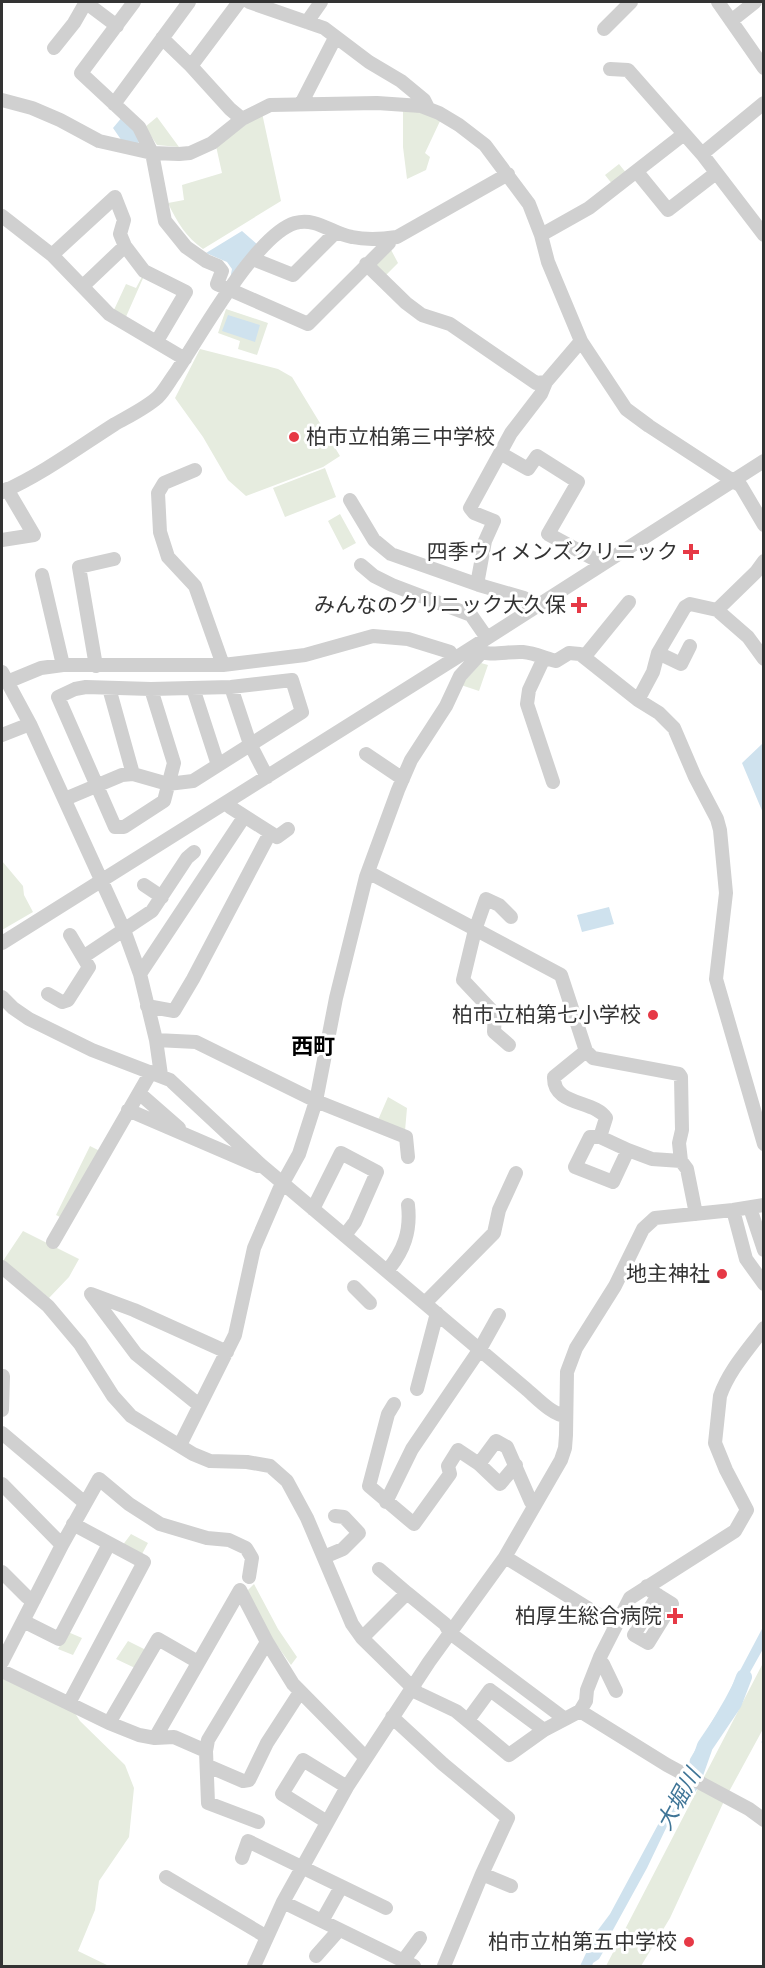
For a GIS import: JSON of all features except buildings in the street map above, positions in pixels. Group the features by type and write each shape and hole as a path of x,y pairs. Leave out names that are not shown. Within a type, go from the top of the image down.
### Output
{"street":[{"path":"54,48 74,23 86,2 117,26"},
{"path":"134,2 81,73 139,127 152,153 165,222 186,247 206,261 218,266 222,271 217,284 308,324 389,243 389,238"},
{"path":"114,104 189,2"},
{"path":"191,66 239,2"},
{"path":"249,2 324,28 369,62 401,81 424,100 428,108"},
{"path":"306,22 321,2"},
{"path":"604,29 631,2"},
{"path":"718,2 764,68"},
{"path":"731,21 755,2"},
{"path":"162,38 242,119"},
{"path":"301,104 335,38"},
{"path":"610,69 628,70 702,154 764,235"},
{"path":"2,100 32,108 99,141 152,153 190,153 212,143 242,119 270,105 376,103 428,108 459,125 485,145 532,209 552,272 580,341 626,409 734,481 746,494 764,525"},
{"path":"702,154 764,103"},
{"path":"541,235 589,208 684,134"},
{"path":"637,172 668,210 717,173"},
{"path":"2,540 34,535 4,490 65,456 158,397 229,290 261,249 277,234 296,223 315,223 351,237 397,237 508,174"},
{"path":"52,255 115,197 124,220 120,234 124,246 144,271 186,292 158,341"},
{"path":"2,216 52,255 109,314 185,359"},
{"path":"253,259 293,275 336,232"},
{"path":"83,286 124,246"},
{"path":"366,264 422,315 450,324 536,383 546,382"},
{"path":"479,585 478,579 486,541 494,521 474,513 470,508 511,433 541,394 546,382 580,341"},
{"path":"500,453 528,469 537,456 578,482 548,534 596,560 600,566"},
{"path":"180,1445 235,1335 254,1248 271,1206 299,1154 316,1101 336,998 368,872 411,760 446,706 460,676 487,638 764,461"},
{"path":"195,470 164,483 158,493 160,532 168,557 195,585 223,665"},
{"path":"350,500 382,549 479,585 524,598 533,608"},
{"path":"96,666 79,567 114,559"},
{"path":"717,610 756,572 764,561"},
{"path":"361,565 374,576 392,585 471,615 487,638"},
{"path":"42,575 63,665"},
{"path":"585,656 629,602"},
{"path":"638,700 653,672 658,653 685,607 690,604 717,610 748,637 764,659"},
{"path":"53,1242 128,1110 156,1074 156,1040 140,974 124,930 30,724 4,677 63,665 223,665 305,655 373,636 408,639 450,652 454,659"},
{"path":"658,653 681,664 690,646"},
{"path":"2,943 454,659 477,650 500,654 521,652 556,662 569,653 585,656 638,700 659,712 674,728 695,777 717,819 726,893 716,979 764,1144"},
{"path":"544,658 529,690 527,704 552,782"},
{"path":"65,799 97,785 122,775 133,774 168,784 193,781 302,712 292,680 231,687 151,689 86,687 75,689 58,697 97,785 115,827 124,827 164,801 168,784 174,764 151,689"},
{"path":"231,687 250,744 267,777"},
{"path":"109,688 133,774"},
{"path":"193,688 218,765"},
{"path":"2,735 30,724"},
{"path":"366,754 403,779"},
{"path":"227,802 244,817 277,837 288,829"},
{"path":"140,974 244,817"},
{"path":"147,1006 174,1011 194,979 270,833"},
{"path":"83,957 152,911 187,858 194,852"},
{"path":"368,872 561,975 586,1051 593,1058 679,1074 681,1077 682,1130 679,1143 681,1161 687,1169 696,1214"},
{"path":"144,885 162,897"},
{"path":"509,1045 494,1032 495,1014 463,980 475,930 486,899 500,905 511,916"},
{"path":"48,993 62,1002 68,1000 89,967 70,935"},
{"path":"2,997 29,1019 92,1050 170,1080 260,1164 313,1209 550,1408 566,1416"},
{"path":"156,1040 196,1042 316,1101 406,1137 408,1157"},
{"path":"586,1051 554,1077 554,1082 566,1099 602,1111 606,1118 600,1137"},
{"path":"139,1093 192,1139"},
{"path":"128,1110 257,1167 260,1164"},
{"path":"628,1150 613,1182 574,1167 590,1137 600,1137 652,1159 681,1161"},
{"path":"313,1209 341,1153 377,1172 355,1222 345,1235"},
{"path":"425,1303 494,1233 498,1210 516,1173"},
{"path":"387,1271 398,1257 410,1224 408,1205"},
{"path":"254,1966 283,1902 365,1757 505,1557 561,1460 565,1448 567,1372 576,1348 615,1286 643,1229 655,1218 757,1206 764,1250"},
{"path":"733,1210 746,1259 764,1284"},
{"path":"2,1267 48,1306 80,1344 113,1396 131,1416 194,1454 210,1461 247,1462 270,1466 287,1481 307,1518 352,1624 362,1638 418,1693 456,1711 508,1755 544,1730 580,1711 586,1701 587,1690 598,1662 630,1598 735,1531 747,1510 715,1443 720,1396 739,1360 764,1328"},
{"path":"354,1287 370,1303"},
{"path":"199,1405 136,1354 91,1294 134,1310 227,1352"},
{"path":"417,1389 437,1313"},
{"path":"386,1502 412,1449 480,1348 499,1315"},
{"path":"2,1410 3,1376"},
{"path":"393,1404 388,1414 369,1486 414,1524 450,1474 448,1466 458,1450 479,1464 500,1484 516,1465"},
{"path":"2,1433 85,1503"},
{"path":"479,1464 496,1441 507,1447 531,1502 535,1504"},
{"path":"206,1751 174,1737 155,1738 139,1735 109,1723 69,1703 2,1663 62,1545 99,1479 129,1504 160,1524 207,1538 230,1540 246,1548 252,1558 249,1577"},
{"path":"2,1484 62,1545"},
{"path":"324,1557 343,1549 359,1533 344,1517 335,1516"},
{"path":"69,1703 144,1562 74,1524"},
{"path":"23,1621 59,1639 109,1544"},
{"path":"505,1557 615,1625"},
{"path":"379,1569 445,1624 450,1633 565,1719"},
{"path":"2,1572 27,1597 34,1600"},
{"path":"647,1586 658,1595"},
{"path":"155,1738 240,1590 267,1642 293,1684 365,1757"},
{"path":"362,1638 407,1593"},
{"path":"109,1723 158,1639 198,1662"},
{"path":"258,1822 208,1803 206,1751 208,1740 267,1642"},
{"path":"598,1662 603,1664 616,1692"},
{"path":"468,1720 490,1690 544,1730"},
{"path":"208,1766 243,1781 249,1780 267,1743 300,1692"},
{"path":"580,1711 667,1765 713,1789 764,1820"},
{"path":"392,1717 443,1764 508,1818 444,1966"},
{"path":"327,1822 282,1794 303,1760 347,1787"},
{"path":"242,1858 248,1841 386,1908"},
{"path":"482,1874 511,1886"},
{"path":"166,1877 267,1937"},
{"path":"322,1922 341,1887"},
{"path":"283,1902 409,1964 420,1938"},
{"path":"315,1956 339,1930"}],"shaded area":[{"path":"403,108 441,119 425,153 430,157 426,170 407,179 403,147"},
{"path":"262,113 281,201 203,249 182,229 168,203 184,200 182,185 222,173 216,146"},
{"path":"157,117 179,147 157,145 145,127"},
{"path":"619,164 627,174 613,185 605,175"},
{"path":"389,246 398,263 384,277 373,260"},
{"path":"143,275 125,319 113,312 126,284 136,288"},
{"path":"226,309 268,323 257,355 238,349 240,341 218,333"},
{"path":"200,349 278,369 292,377 340,456 323,467 246,496 228,480 203,437 175,398"},
{"path":"325,468 336,497 285,517 273,488"},
{"path":"340,514 356,543 343,550 328,521"},
{"path":"481,663 488,665 479,691 461,685"},
{"path":"2,861 23,886 24,895 33,912 2,930"},
{"path":"388,1097 407,1108 405,1131 378,1120"},
{"path":"90,1146 102,1152 64,1219 56,1215"},
{"path":"23,1231 79,1259 69,1277 49,1298 3,1261"},
{"path":"131,1534 148,1543 142,1554 122,1546"},
{"path":"254,1584 278,1629 297,1657 291,1665 271,1637 246,1592"},
{"path":"68,1632 82,1638 73,1655 58,1649"},
{"path":"128,1641 146,1650 135,1668 116,1659"},
{"path":"763,1663 763,1729 725,1799 670,1918 641,1966 606,1966"},
{"path":"2,1678 71,1707 80,1721 125,1765 134,1788 129,1837 99,1881 95,1910 78,1951 109,1966 2,1966"}],"water":[{"path":"123,116 142,138 136,146 122,141 113,128"},
{"path":"242,231 258,245 230,279 232,269 227,262 206,253"},
{"path":"228,315 260,325 255,342 222,331"},
{"path":"762,744 764,746 763,813 742,763"},
{"path":"609,907 614,924 582,932 577,915"},
{"path":"763,1627 763,1649 696,1769 689,1764 690,1759"},
{"path":"682,1780 692,1782 680,1799 647,1868 608,1939 604,1942 606,1947 592,1966 580,1966 595,1934 610,1914"}],"waterway":[{"name":"大堀川","path":"674,1807 692,1783 705,1746 734,1703 744,1677"}],"place":[{"name":"柏市立柏第三中学校","path":"294,437"},
{"name":"四季ウィメンズクリニック","path":"691,552"},
{"name":"みんなのクリニック大久保","path":"579,605"},
{"name":"柏市立柏第七小学校","path":"653,1015"},
{"name":"地主神社","path":"722,1274"},
{"name":"柏厚生総合病院","path":"675,1616"},
{"name":"柏市立柏第五中学校","path":"689,1942"}],"district":[{"name":"西町","path":"313,1046"}]}
